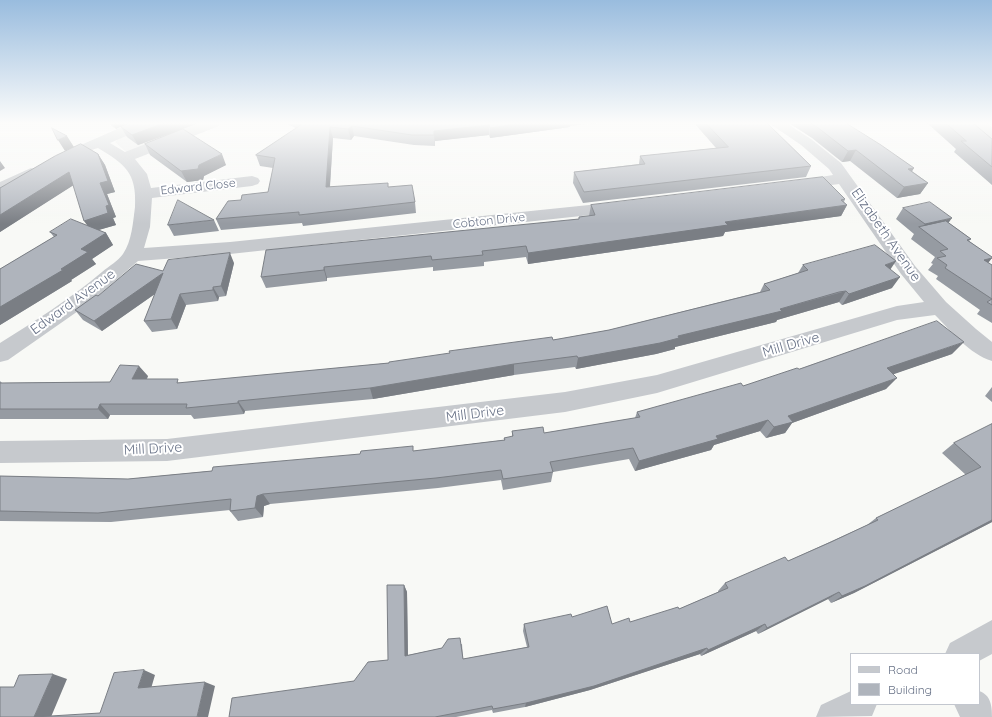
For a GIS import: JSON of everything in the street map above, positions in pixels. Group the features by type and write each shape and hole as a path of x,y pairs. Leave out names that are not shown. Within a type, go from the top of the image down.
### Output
{"street":[{"path":"127,156 123,158 139,174 144,194 144,209 132,255"},
{"name":"Elizabeth Avenue","path":"824,156 845,178 908,270 939,307 968,335 992,353"},
{"path":"0,188 47,166"},
{"path":"780,186 845,178"},
{"name":"Edward Close","path":"144,194 167,190 252,181"},
{"name":"Cobton Drive","path":"132,255 246,246 634,205"},
{"name":"Edward Avenue","path":"0,354 82,299 132,255"},
{"name":"Mill Drive","path":"0,452 167,450 452,417 565,402 657,384 898,313 939,307"},
{"path":"962,653 992,636"},
{"path":"833,717 858,705"},
{"path":"972,705 981,717"}],"building":[{"path":"54,156 99,156 108,181 100,183 109,205 106,206 108,213 84,221 69,172 0,215 0,188"},
{"path":"162,156 217,156 199,165 198,169 181,171"},
{"path":"265,156 328,156 326,187 388,183 388,187 412,185 415,202 299,215 299,212 216,219 228,201 241,200 242,195 268,192 275,158"},
{"path":"640,156 801,156 811,166 584,192 574,172 645,164"},
{"path":"864,156 897,156 914,168 908,169 928,183 904,187"},
{"path":"979,156 992,156 992,167"},
{"path":"823,177 845,199 841,200 847,205 725,222 728,225 528,253 526,246 482,251 483,255 432,260 431,256 324,267 324,270 261,277 266,250 579,219 579,217 595,215 591,205"},
{"path":"178,200 214,220 168,225"},
{"path":"930,202 952,218 925,224 903,208"},
{"path":"71,219 106,233 81,249 88,252 61,269 63,270 0,307 0,269 57,235 50,232"},
{"path":"946,221 971,239 967,240 992,257 984,260 992,265 992,299 945,268 947,265 937,258 946,256 940,251 948,249 919,227"},
{"path":"875,245 896,261 885,265 900,277 849,294 846,291 839,292 780,309 782,311 678,336 679,338 660,343 578,358 577,356 514,364 370,388 238,401 238,403 186,408 187,404 100,404 98,409 0,409 0,383 110,382 120,365 139,366 132,379 178,379 177,383 389,363 450,353 449,351 552,337 553,340 609,330 770,290 764,284 808,270 803,265"},
{"path":"230,253 221,286 213,287 213,290 180,294 171,319 144,321 163,273 94,321 75,310 96,295 98,296 136,264 163,271 168,260"},
{"path":"992,299 992,305 987,302"},
{"path":"937,321 964,342 887,368 897,378 788,416 793,422 774,427 768,420 716,436 718,439 639,461 633,448 550,462 553,472 503,479 501,470 436,478 263,494 257,496 255,508 230,511 231,499 98,513 0,511 0,476 128,479 212,471 213,467 360,454 361,451 413,446 413,451 505,440 504,438 513,436 512,431 543,427 544,433 640,417 637,412 741,383 743,386 797,368 799,369"},
{"path":"992,424 992,520 865,586 842,596 839,592 767,628 765,624 708,650 707,648 594,686 526,703 493,709 492,706 435,717 229,717 232,698 354,681 368,662 388,660 387,585 404,585 405,656 442,648 448,639 460,638 463,659 529,647 524,624 571,614 572,617 607,606 612,624 629,618 630,622 678,607 679,609 728,588 725,583 785,557 788,561 878,520 876,518 981,467 954,443"},
{"path":"144,670 138,688 205,682 197,717 34,717 100,713 114,673"},
{"path":"53,674 34,717 0,717 0,687 14,687 19,675"}]}
